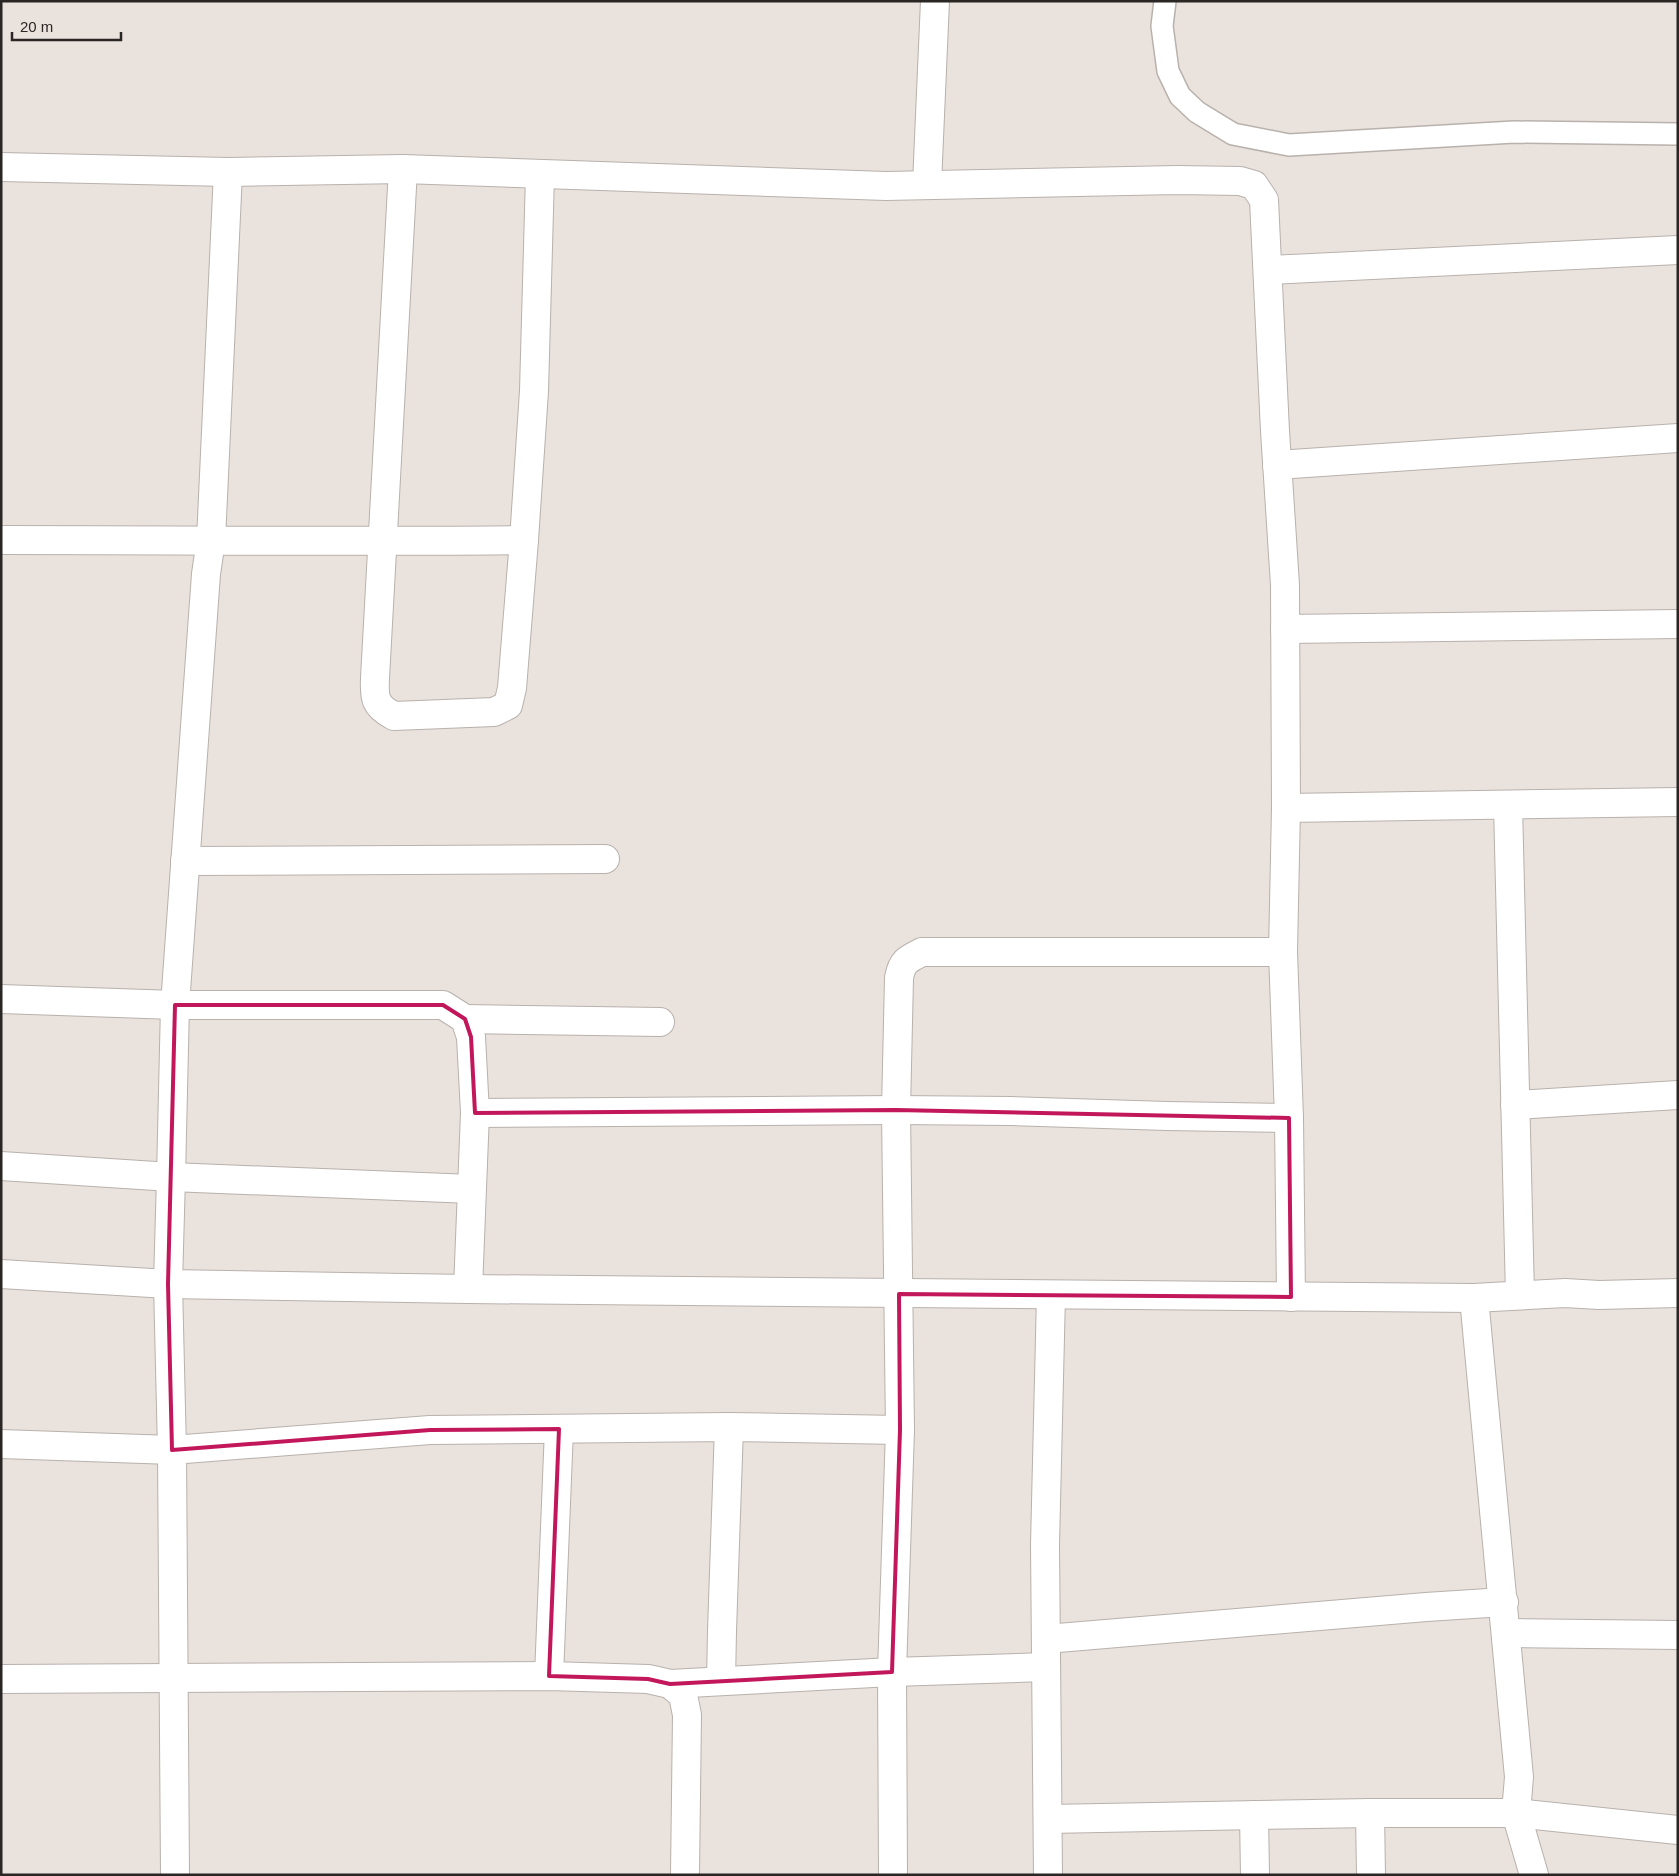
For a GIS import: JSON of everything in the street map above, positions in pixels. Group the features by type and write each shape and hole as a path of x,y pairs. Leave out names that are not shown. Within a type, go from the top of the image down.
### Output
{"street":[{"path":"926,184 935,1"},
{"path":"1,167 228,172 403,170 886,186 1177,180 1247,182 1254,185 1264,200 1285,586 1286,808 1284,952 1289,1118 1291,1297"},
{"path":"403,170 374,696 382,710 394,716 494,712 508,705 512,688 534,391 540,175"},
{"path":"175,1875 172,1450 168,1284 175,1005 206,574 211,540 228,172"},
{"path":"1268,270 1678,250"},
{"path":"1277,465 1678,438"},
{"path":"1,540 382,542 524,540"},
{"path":"1285,629 1678,624"},
{"path":"1286,808 1678,802"},
{"path":"1508,805 1520,1295"},
{"path":"185,860 605,859"},
{"path":"893,1875 892,1672 900,1430 896,1110 900,968 904,962 922,952 1284,952"},
{"path":"1,1000 175,1005 443,1005 465,1019 660,1022"},
{"path":"465,1019 471,1037 475,1113 468,1289"},
{"path":"1515,1105 1678,1095"},
{"path":"475,1113 896,1110 1289,1118"},
{"path":"1,1166 170,1177 472,1189"},
{"path":"1,1274 168,1284 899,1294 1474,1298 1565,1293 1599,1295 1678,1293"},
{"path":"1048,1875 1045,1545 1051,1295"},
{"path":"1474,1298 1519,1777 1516,1813 1534,1875"},
{"path":"1,1444 172,1450 430,1430 729,1426 900,1430"},
{"path":"721,1681 729,1426"},
{"path":"550,1676 559,1429"},
{"path":"1046,1639 1504,1602"},
{"path":"1506,1633 1678,1635"},
{"path":"1,1680 550,1676 648,1679 670,1684 1046,1666"},
{"path":"670,1684 683,1695 687,1715 685,1875"},
{"path":"1370,1813 1371,1875"},
{"path":"1048,1818 1370,1813 1516,1813 1678,1830"},
{"path":"1254,1815 1255,1875"}],"lane":[{"path":"1165,1 1162,26 1168,71 1180,96 1197,112 1233,134 1289,145 1514,132 1678,134"}],"highlighted area":[{"path":"175,1005 443,1005 465,1019 471,1037 475,1113 896,1110 1289,1118 1291,1297 899,1294 900,1430 892,1672 670,1684 648,1679 549,1676 559,1429 430,1430 172,1450 168,1284"}]}
